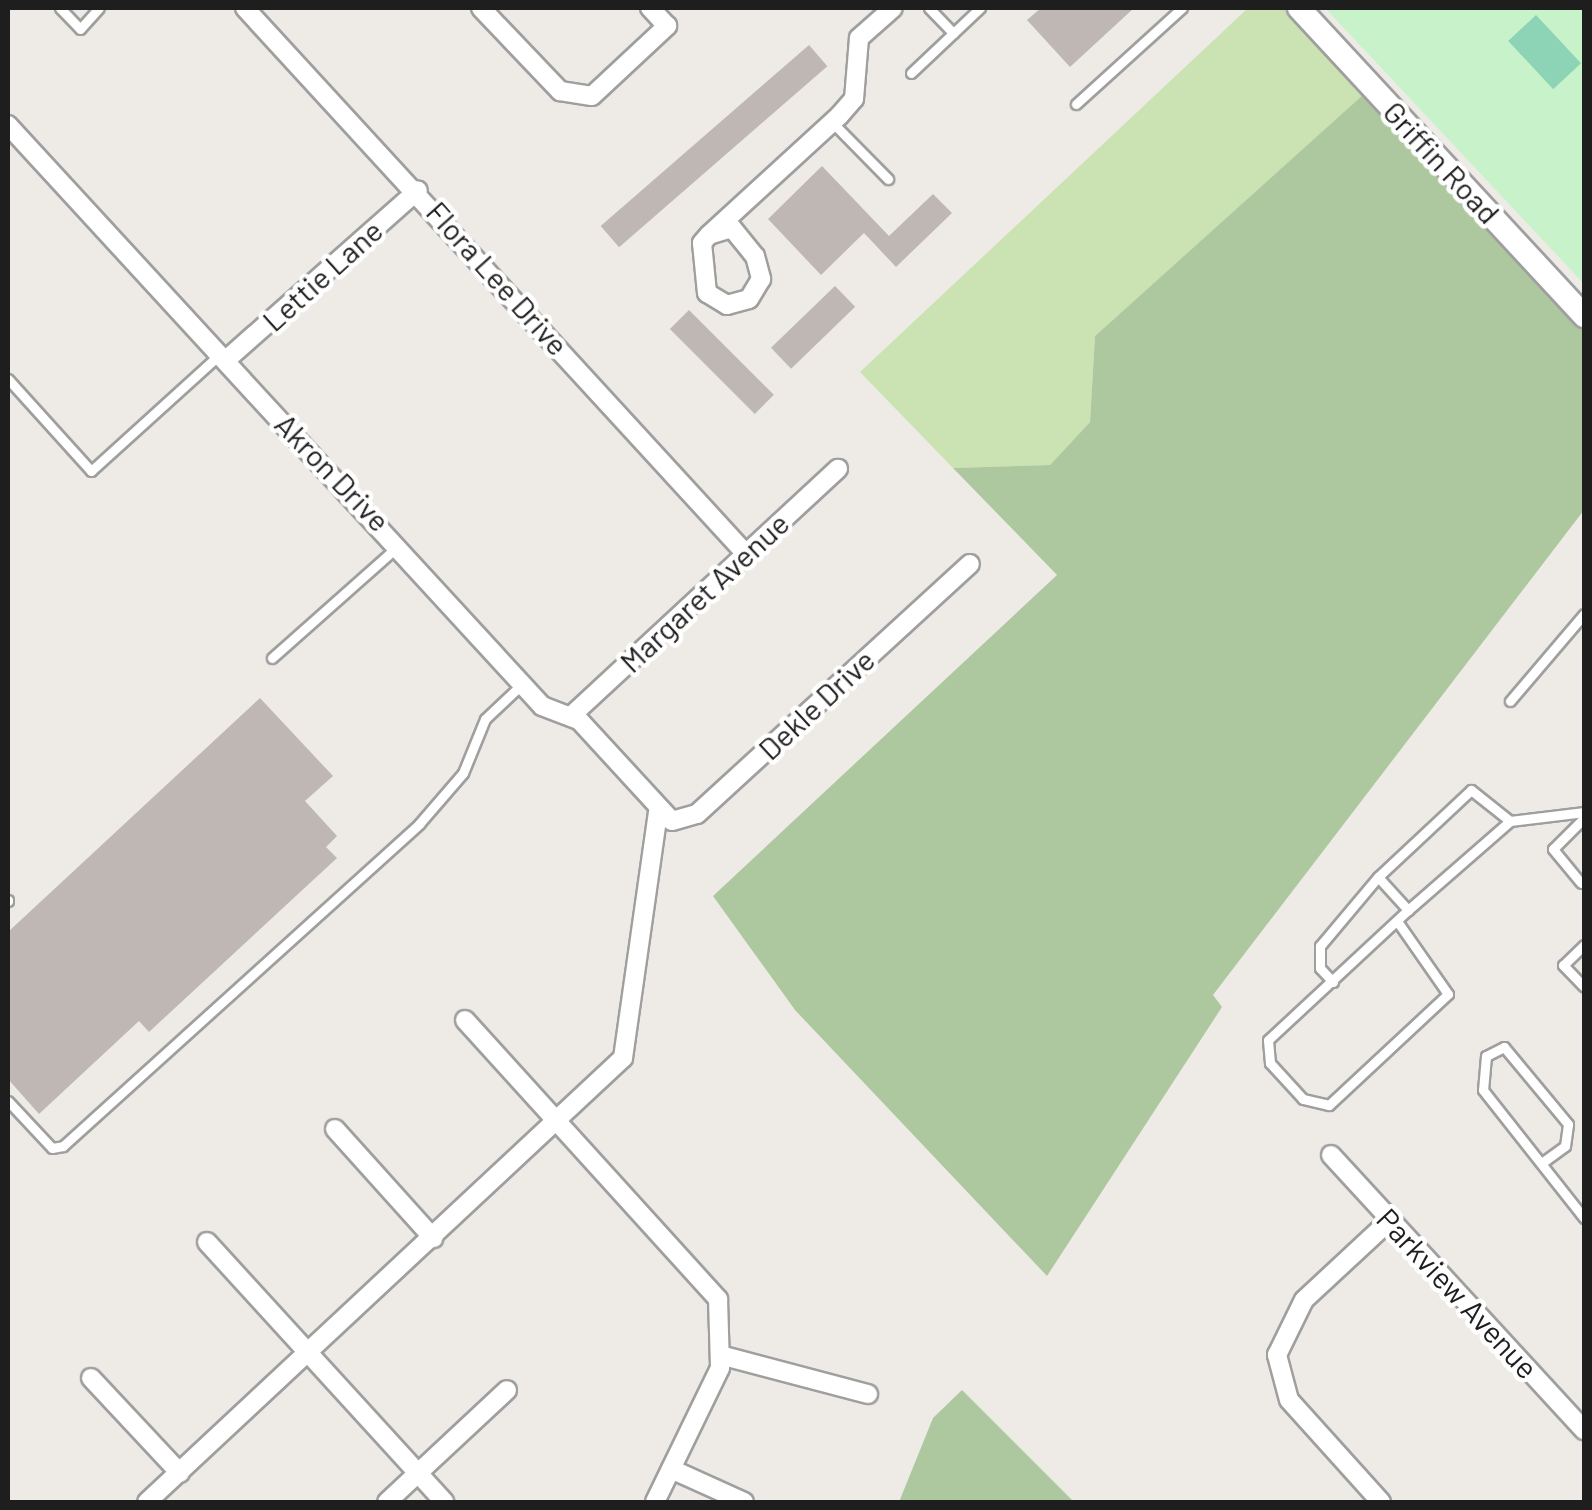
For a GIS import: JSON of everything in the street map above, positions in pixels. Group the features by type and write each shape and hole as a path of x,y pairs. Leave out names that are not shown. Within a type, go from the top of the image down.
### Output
{"street":[{"name":"Flora Lee Drive","path":"245,8 418,190 746,554"},
{"path":"481,8 560,91 592,96 668,26 650,8"},
{"path":"709,235 832,122 858,91 859,38 893,8"},
{"name":"Griffin Road","path":"1300,8 1584,316"},
{"name":"Akron Drive","path":"8,125 400,543 542,706 571,716 658,811"},
{"name":"Lettie Lane","path":"223,357 418,190"},
{"name":"Margaret Avenue","path":"571,716 838,469"},
{"name":"Dekle Drive","path":"658,811 680,824 697,814 970,564"},
{"path":"147,1502 559,1122 623,1058 658,811"},
{"path":"465,1020 712,1288 724,1318 724,1356 655,1502"},
{"path":"335,1129 433,1238"},
{"name":"Parkview Avenue","path":"1331,1155 1584,1430"},
{"path":"1381,1502 1289,1400 1277,1354 1304,1300 1390,1220"},
{"path":"206,1242 306,1356 444,1502"},
{"path":"724,1356 868,1394"},
{"path":"91,1378 180,1472"},
{"path":"387,1502 508,1390"},
{"path":"671,1469 744,1502"}],"lane":[{"path":"60,8 80,29 99,8"},
{"path":"929,8 953,33"},
{"path":"911,73 980,8"},
{"path":"1076,104 1182,8"},
{"path":"832,122 888,179"},
{"path":"8,380 90,472 223,357"},
{"path":"272,658 400,543"},
{"path":"1510,701 1584,614"},
{"path":"8,1101 52,1148 63,1146 419,824 463,774 485,719 523,683"},
{"path":"1333,982 1320,968 1320,946 1378,877 1471,790 1510,820"},
{"path":"1397,921 1448,994 1318,1106 1264,1052 1408,910 1510,820 1584,815"},
{"path":"1581,883 1553,848 1584,815"},
{"path":"1378,877 1408,910"},
{"path":"1584,945 1564,965 1584,987"},
{"path":"1543,1162 1565,1146 1568,1124 1504,1047 1486,1056 1482,1090 1584,1218"}],"green space":[{"path":"1248,8 1285,8 1365,93 1095,336 1090,422 1050,465 953,468 860,372"},
{"path":"1325,8 1584,8 1584,284"},
{"path":"1536,15 1581,63 1553,89 1508,41"},
{"path":"1365,93 1584,331 1584,510 1213,995 1222,1007 1047,1276 795,1010 713,896 1057,575 953,468 1050,465 1090,422 1095,336"},
{"path":"962,1390 1074,1502 899,1502 933,1418"}],"building":[{"path":"1041,8 1134,8 1070,67 1027,20"},
{"path":"809,45 827,66 619,247 601,226"},
{"path":"822,166 889,236 933,194 952,213 896,267 864,233 821,275 768,219"},
{"path":"835,286 855,307 791,369 771,348"},
{"path":"689,310 774,395 755,414 670,329"},
{"path":"260,698 333,776 305,801 337,836 326,847 337,858 149,1032 139,1021 39,1114 8,1079 8,932"}]}
